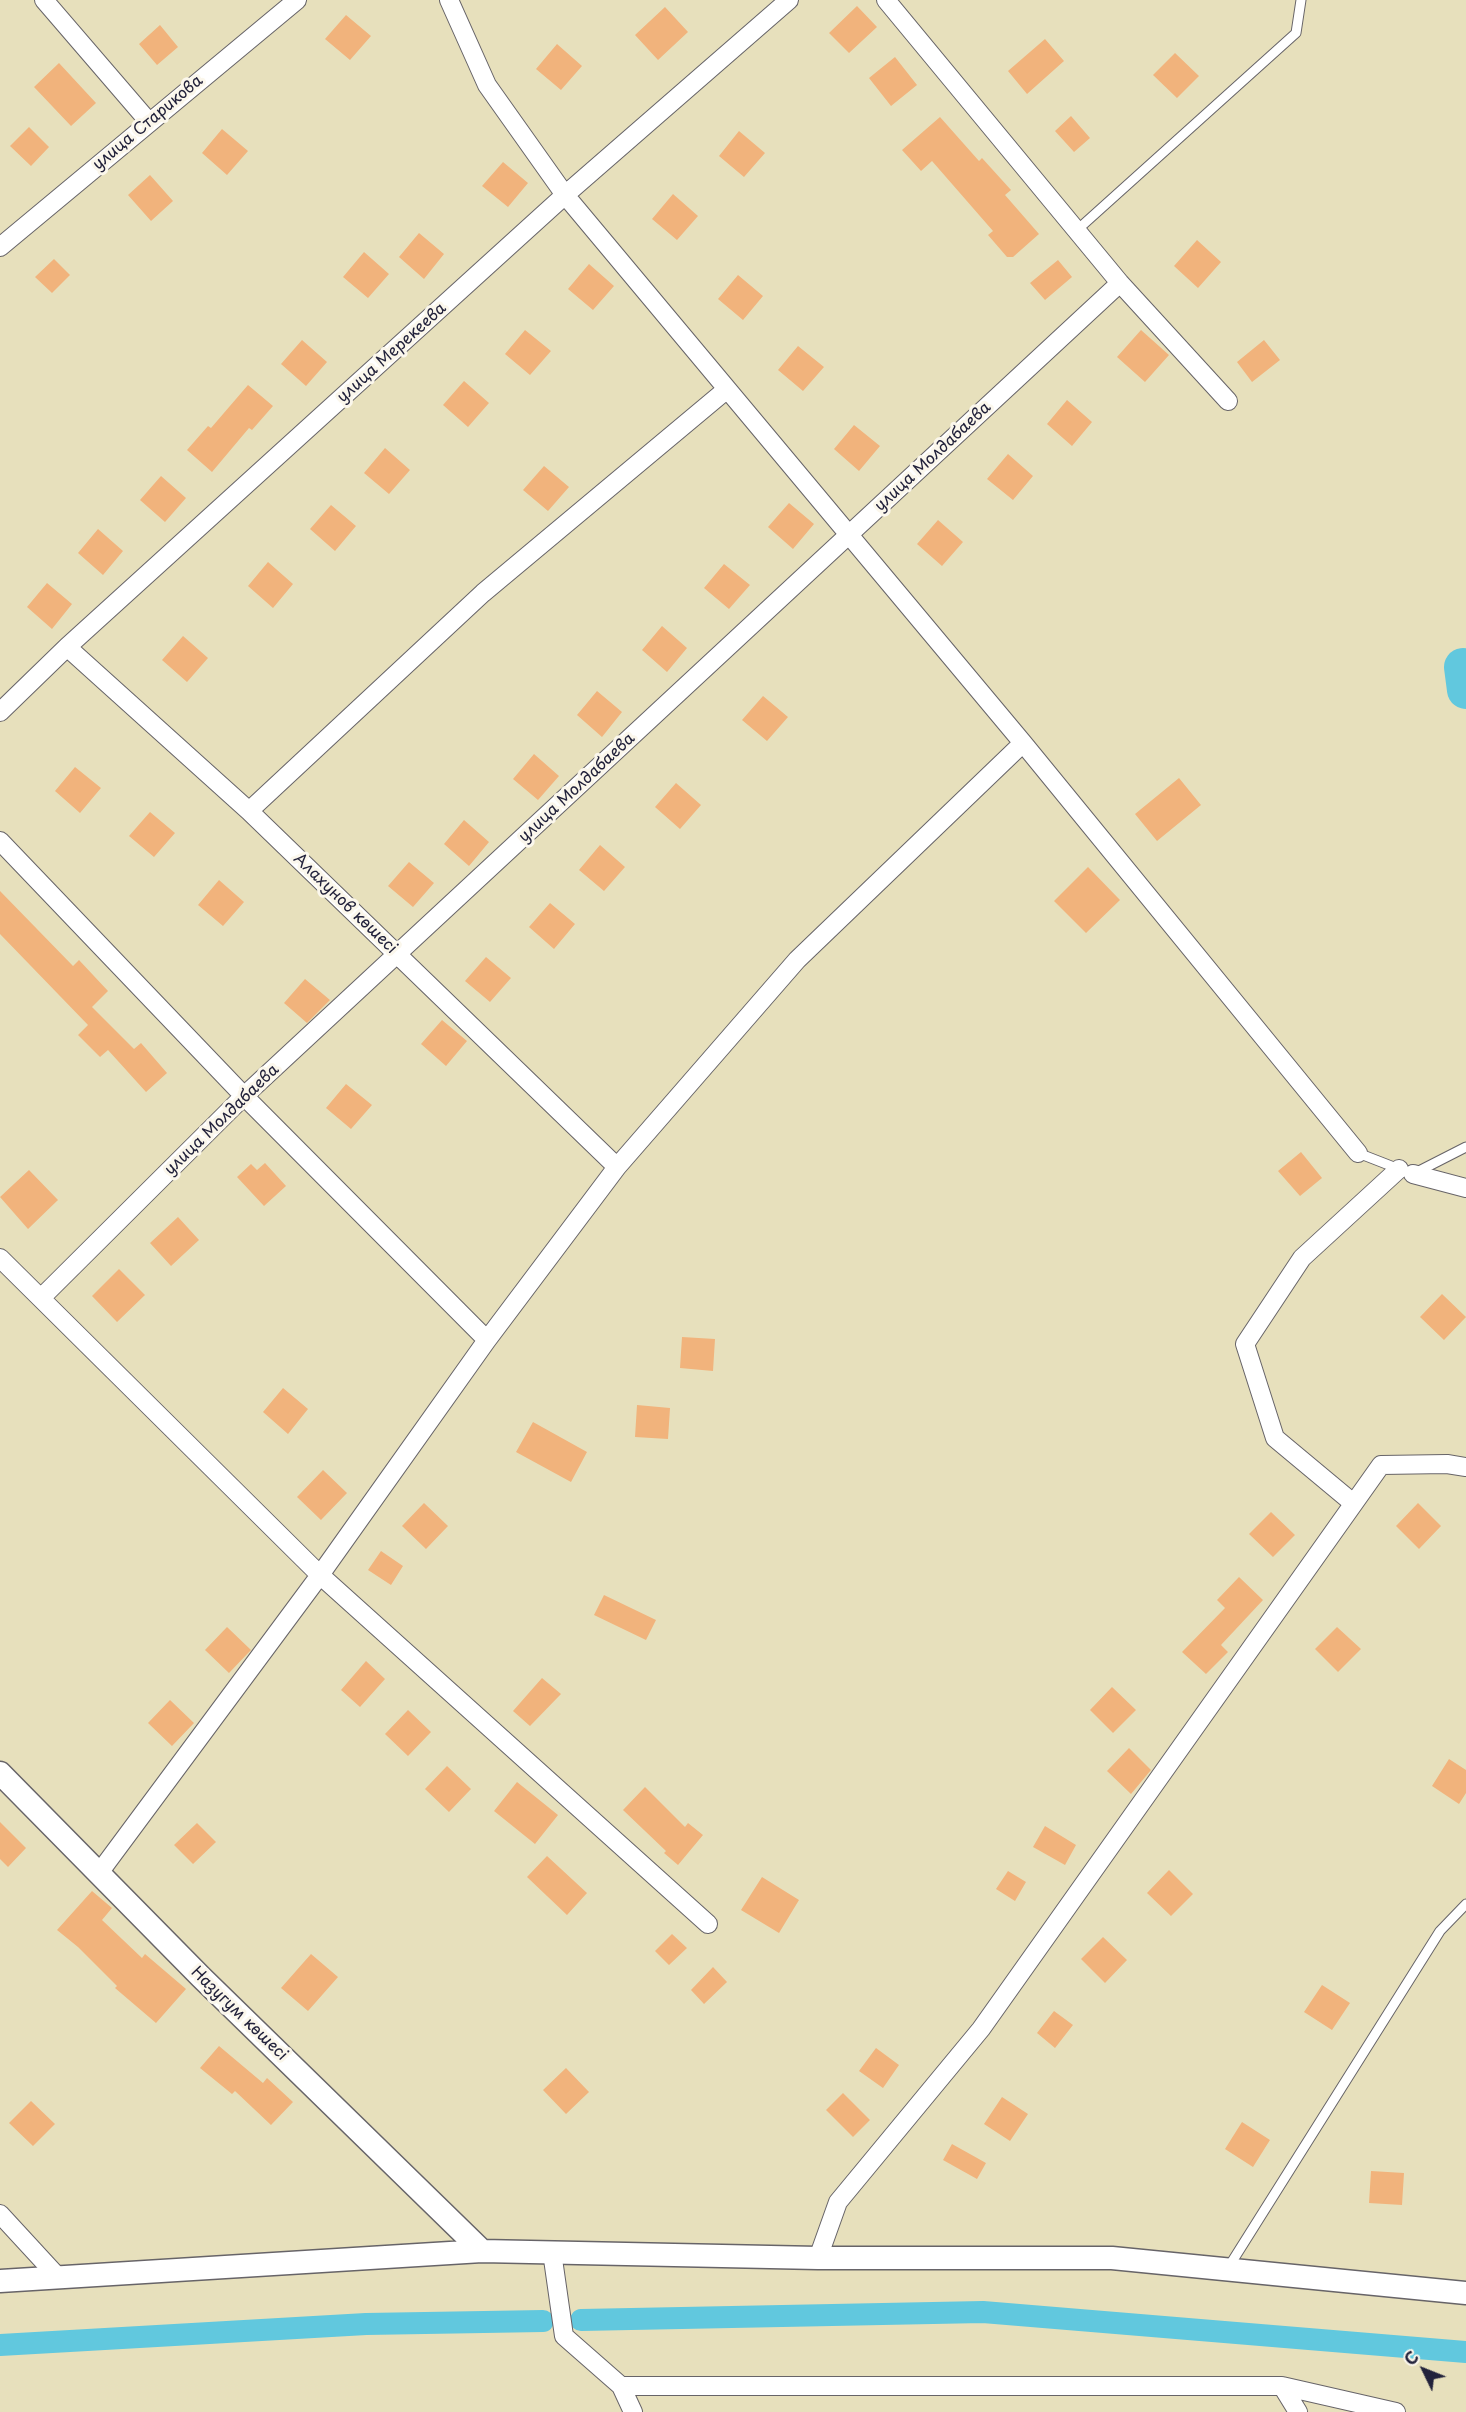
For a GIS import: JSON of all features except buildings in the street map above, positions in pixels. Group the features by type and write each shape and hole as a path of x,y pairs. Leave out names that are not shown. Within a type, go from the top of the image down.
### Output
{"street":[{"path":"44,0 148,122"},
{"name":"улица Старикова","path":"0,247 297,0"},
{"path":"449,0 487,85 566,195 726,390 1023,743 1358,1153"},
{"name":"улица Мерекеева","path":"0,712 68,647 566,195 789,0"},
{"path":"886,0 1120,284 1228,400"},
{"name":"улица Молдабаева","path":"40,1299 244,1096 1120,284"},
{"path":"249,811 483,593 726,390"},
{"name":"Алахунов көшесі","path":"68,647 249,811 617,1167"},
{"path":"99,1873 320,1575 487,1340 617,1167 797,960 1023,743"},
{"path":"0,841 244,1096 487,1340"},
{"path":"1353,1503 1275,1438 1245,1344 1302,1258 1406,1172 1466,1188"},
{"path":"0,1258 320,1575 708,1924"},
{"path":"818,2258 838,2202 981,2029 1381,1465 1447,1464 1466,1467"},
{"name":"Назугум көшесі","path":"0,1773 201,1977 482,2251"},
{"path":"0,2214 58,2277"},
{"path":"0,2281 482,2251 818,2258 1112,2258 1466,2293"},
{"path":"552,2252 564,2336 621,2386 633,2412"},
{"path":"621,2386 1282,2386 1396,2412"},
{"path":"1282,2386 1298,2412"}],"lane":[{"path":"1076,231 1296,33 1301,0"},
{"path":"1358,1153 1406,1172 1466,1147"},
{"path":"1227,2270 1440,1931 1466,1904"}],"waterway":[{"path":"1463,667 1466,690"},
{"path":"581,2320 983,2312 1466,2352"},
{"path":"0,2345 366,2324 543,2321"}]}
